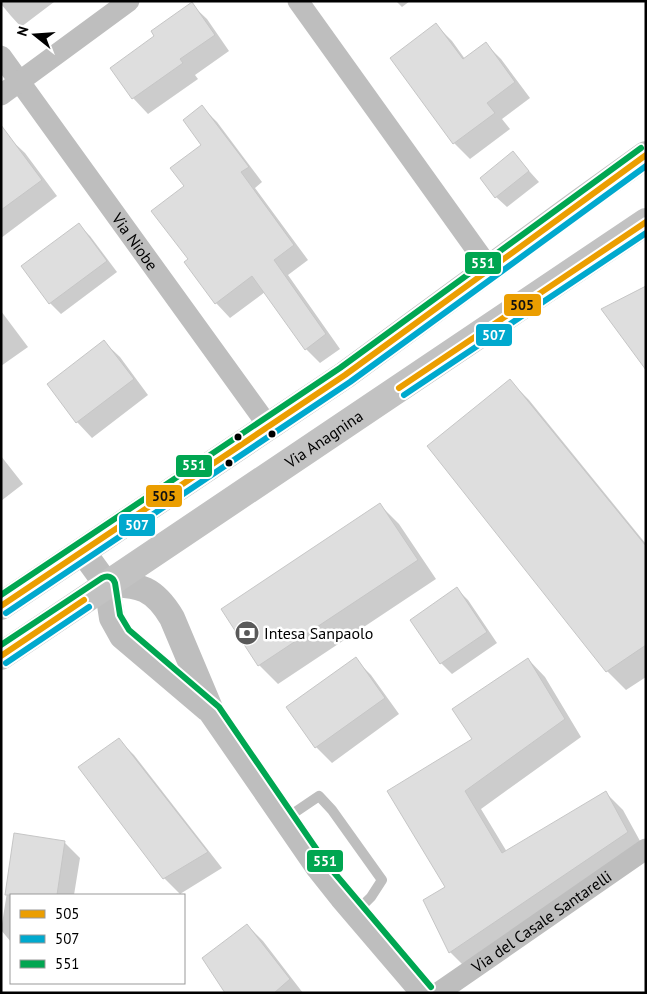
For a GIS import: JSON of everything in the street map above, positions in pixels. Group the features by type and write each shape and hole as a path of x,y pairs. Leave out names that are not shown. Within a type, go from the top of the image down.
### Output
{"main road":[{"path":"1,606 360,364 646,156"},
{"name":"Via Anagnina","path":"1,656 646,222"}],"street":[{"path":"1,96 129,1"},
{"path":"298,1 490,269"},
{"name":"Via Niobe","path":"1,56 269,427"},
{"path":"83,552 107,585 112,618 122,636 212,713"},
{"path":"107,585 132,585 142,588 151,593 165,607 172,618 212,713 319,868 419,990"},
{"name":"Via del Casale Santarelli","path":"419,990 646,850"}],"lane":[{"path":"285,819 319,796 332,810 382,880 371,897 355,913"}],"building":[{"path":"192,2 215,35 180,59 183,63 132,99 110,68 154,36 151,31"},
{"path":"436,23 463,59 486,42 515,82 487,103 495,113 453,144 390,58"},
{"path":"202,105 249,167 241,172 294,245 274,260 326,334 305,350 252,276 215,304 184,262 188,259 151,211 184,186 170,168 201,145 183,120"},
{"path":"1,125 42,180 1,210"},
{"path":"513,151 529,171 495,198 480,178"},
{"path":"79,223 107,261 49,304 21,266"},
{"path":"646,286 646,370 601,309"},
{"path":"104,340 134,379 76,423 47,384"},
{"path":"510,379 646,546 646,645 606,672 427,446"},
{"path":"380,503 418,560 258,666 221,609"},
{"path":"457,587 487,632 440,664 410,620"},
{"path":"356,657 385,698 315,748 286,707"},
{"path":"528,658 565,719 465,791 502,853 606,791 628,832 449,953 423,900 445,887 387,791 472,739 452,709"},
{"path":"119,738 208,852 163,879 78,767"},
{"path":"14,833 65,841 57,894 5,895"},
{"path":"247,924 290,979 274,993 225,993 202,958"}],"transit line":[{"name":"551","path":"1,595 340,368 641,148"},
{"name":"505","path":"1,606 345,375 646,155"},
{"name":"507","path":"6,613 350,382 646,166"},
{"name":"505","path":"399,388 646,222"},
{"name":"507","path":"404,395 646,233"},
{"name":"551","path":"1,645 102,578 112,578 115,583 120,615 129,630 219,707 326,863 431,987"},
{"name":"505","path":"1,656 84,600"},
{"name":"507","path":"6,663 89,607"}],"place":[{"name":"Intesa Sanpaolo","path":"247,633"}]}
